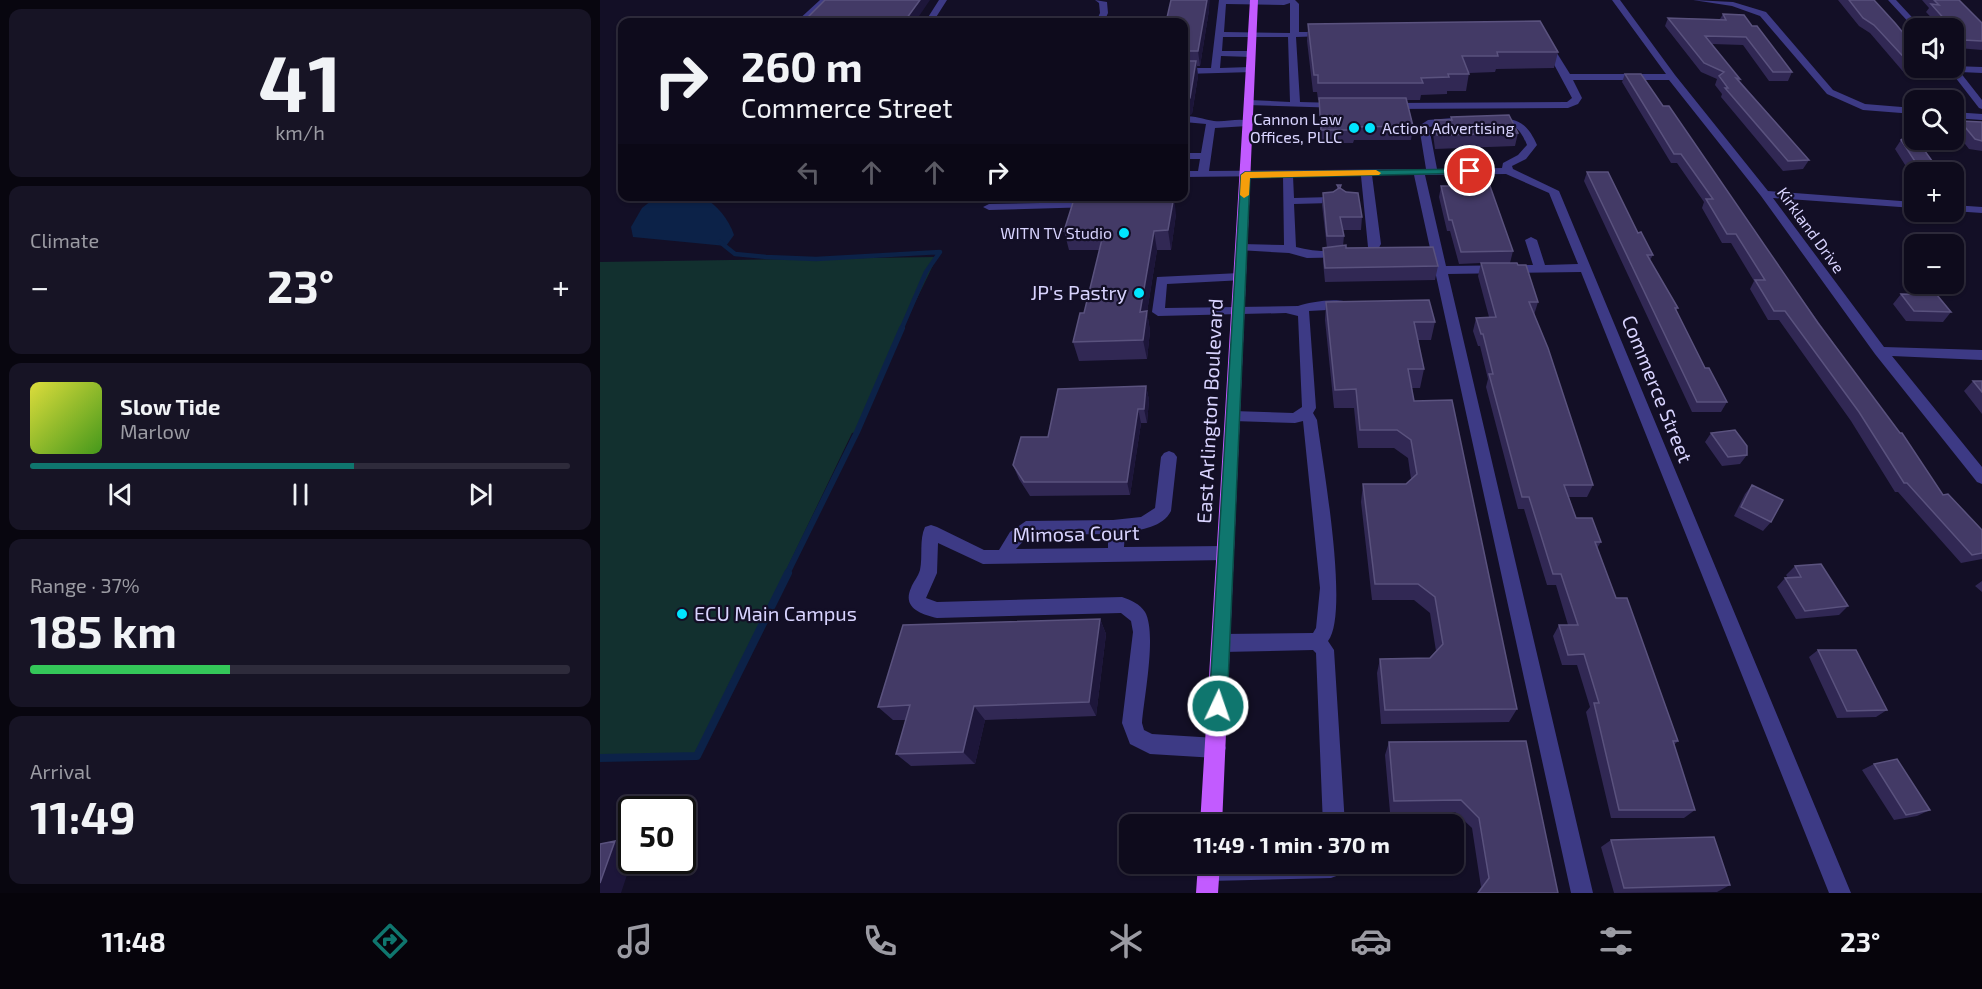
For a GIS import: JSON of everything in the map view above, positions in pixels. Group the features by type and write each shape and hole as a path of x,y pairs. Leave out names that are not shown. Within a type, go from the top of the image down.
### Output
{"main road":[{"name":"East Arlington Boulevard","path":"1212,814 1227,553 1253,2"},
{"path":"1207,893 1208,874"}],"street":[{"path":"804,18 824,0"},
{"path":"932,18 943,0"},
{"path":"1099,0 1102,2 1102,18"},
{"path":"1215,71 1223,1 1284,3 1291,0 1295,4 1295,32 1292,35 1295,104"},
{"name":"Kirkland Drive","path":"1616,0 1672,77 1765,194 1880,351 1982,478"},
{"path":"1697,0 1733,4 1763,14 1830,92 1863,107 1904,110"},
{"path":"1892,0 1909,18"},
{"path":"1384,106 1568,105 1575,102 1577,98 1567,78 1539,33"},
{"path":"1219,34 1335,34"},
{"path":"1217,53 1251,54"},
{"path":"1964,69 1982,70"},
{"path":"1188,71 1250,70"},
{"path":"1567,78 1672,77"},
{"path":"1960,78 1982,106"},
{"path":"1249,103 1349,106"},
{"path":"1964,116 1982,117"},
{"path":"1188,119 1200,119 1214,124 1248,123"},
{"path":"1460,121 1428,123 1424,126 1423,132 1426,172 1441,270 1443,304 1582,893"},
{"path":"1482,121 1514,122 1526,128 1533,145 1522,157 1509,162 1508,171"},
{"path":"1203,174 1210,126 1214,124"},
{"path":"1188,156 1204,156"},
{"name":"Commerce Street","path":"1188,174 1508,171 1554,191 1840,893"},
{"path":"1242,248 1290,249 1307,254 1358,253 1373,249 1375,244 1364,200 1366,173"},
{"path":"1288,174 1290,249"},
{"path":"1765,194 1904,204"},
{"path":"1289,201 1331,200"},
{"path":"989,207 1100,204"},
{"path":"1964,209 1982,210"},
{"path":"1531,240 1540,269"},
{"path":"1441,270 1586,268"},
{"path":"1240,277 1161,280 1158,312 1298,310 1312,306 1359,305"},
{"path":"1233,416 1295,418 1309,408 1304,314 1298,310"},
{"path":"1880,351 1982,355"},
{"path":"1305,413 1310,420 1329,588 1325,631 1317,641"},
{"path":"1005,556 1016,534 1026,528 1113,527 1144,523 1163,511 1169,457"},
{"path":"1113,527 1118,535 1115,555"},
{"name":"Mimosa Court","path":"1216,748 1160,746 1137,737 1132,723 1142,632 1141,620 1133,609 1122,604 937,610 925,607 917,601 918,591 928,573 931,532 983,557 1227,553"},
{"path":"1222,643 1317,641 1325,650 1334,814"}],"green space":[{"name":"ECU Main Campus","path":"937,257 896,342 857,432 852,433 697,756 600,755 600,262"}],"water":[{"path":"651,201 708,201 722,213 734,235 726,246 633,237 631,227 642,208"}],"building":[{"path":"825,0 920,0 907,18 807,18"},
{"path":"1171,0 1207,0 1198,51 1188,51 1188,18 1167,18"},
{"path":"1849,0 1874,0 1904,34 1904,57 1874,25 1863,18"},
{"path":"1934,0 1959,0 1982,23 1982,41 1964,40 1964,18 1943,18 1931,4 1939,5"},
{"path":"1723,14 1744,15 1752,26 1757,26 1792,72 1773,72 1746,37 1705,36 1740,79 1736,78 1809,160 1788,161 1725,88 1728,88 1719,76 1724,72 1704,63 1668,18 1726,20"},
{"path":"1540,21 1558,52 1497,52 1498,56 1462,56 1469,74 1421,78 1423,83 1318,83 1318,75 1314,75 1308,24"},
{"path":"1188,61 1196,61 1190,98 1188,99"},
{"path":"1625,74 1641,74 1663,106 1669,106 1818,323 1902,433 1943,495 1948,494 1982,530 1982,553 1972,555 1907,483 1904,483 1859,412 1785,311 1774,311 1755,280 1765,280 1736,234 1727,234 1706,199 1713,199 1681,154 1674,154"},
{"path":"1319,98 1406,98 1413,126 1321,130"},
{"path":"1509,115 1518,133 1437,135 1435,120 1452,120 1451,117"},
{"path":"1964,121 1982,122 1982,141 1975,139 1964,126"},
{"path":"1908,150 1924,150 1933,162 1915,162"},
{"path":"1587,172 1608,172 1638,233 1641,232 1653,255 1647,255 1678,308 1675,308 1705,368 1709,368 1727,402 1697,402"},
{"path":"1337,185 1341,185 1340,188 1346,192 1358,193 1362,217 1340,217 1344,236 1327,236 1323,193 1333,192 1339,188"},
{"path":"1441,186 1490,186 1513,251 1461,252 1452,220 1449,220"},
{"path":"1073,201 1173,201 1168,230 1154,231 1140,312 1147,311 1143,340 1073,342 1080,313 1084,313 1104,231 1064,231"},
{"path":"1346,245 1346,248 1433,247 1438,266 1325,268 1323,248"},
{"path":"1481,263 1526,265 1538,302 1529,302 1548,348 1593,485 1564,485 1576,518 1592,518 1601,542 1595,542 1616,598 1627,598 1678,741 1673,741 1695,810 1619,810 1594,703 1599,703 1584,654 1568,655 1559,625 1578,625 1561,574 1553,574 1529,497 1522,497 1489,374 1493,374 1483,334 1481,334 1476,318 1496,317"},
{"path":"1901,294 1937,295 1951,312 1914,311"},
{"path":"1429,300 1435,322 1414,322 1424,369 1408,369 1414,401 1452,400 1517,709 1385,710 1380,659 1430,658 1443,644 1435,597 1418,584 1375,584 1363,484 1406,484 1417,474 1411,440 1397,430 1360,430 1356,389 1335,390 1326,302"},
{"path":"1973,381 1982,381 1982,392"},
{"path":"1146,386 1144,409 1138,409 1127,482 1024,482 1013,465 1021,437 1048,437 1058,389"},
{"path":"1735,430 1747,446 1747,455 1728,457 1711,433"},
{"path":"1752,485 1783,500 1771,522 1741,507"},
{"path":"1821,564 1848,606 1805,611 1785,578 1801,577 1795,566"},
{"path":"1100,619 1089,702 974,706 963,752 896,754 910,705 878,707 903,625"},
{"path":"1818,650 1856,650 1887,710 1847,711"},
{"path":"1526,741 1558,893 1478,893 1489,878 1479,818 1461,800 1394,801 1389,742"},
{"path":"1897,759 1930,810 1906,815 1874,764"},
{"path":"1714,837 1730,885 1624,888 1611,840"},
{"path":"615,841 600,883 600,844"}],"waterway":[{"path":"720,242 735,254 766,257 816,259 940,252 926,272 901,330"},
{"path":"787,574 857,432 902,328"},
{"path":"600,758 697,756 788,573"}],"slow traffic":[{"path":"1244,195 1245,175 1376,173"}],"place":[{"name":"Cannon Law Offices, PLLC","path":"1354,128"},
{"name":"Action Advertising","path":"1370,128"},
{"name":"WITN TV Studio","path":"1124,233"},
{"name":"JP's Pastry","path":"1139,293"},
{"name":"ECU Main Campus","path":"682,614"}],"route":[{"path":"1218,706 1245,175 1470,171"}]}
